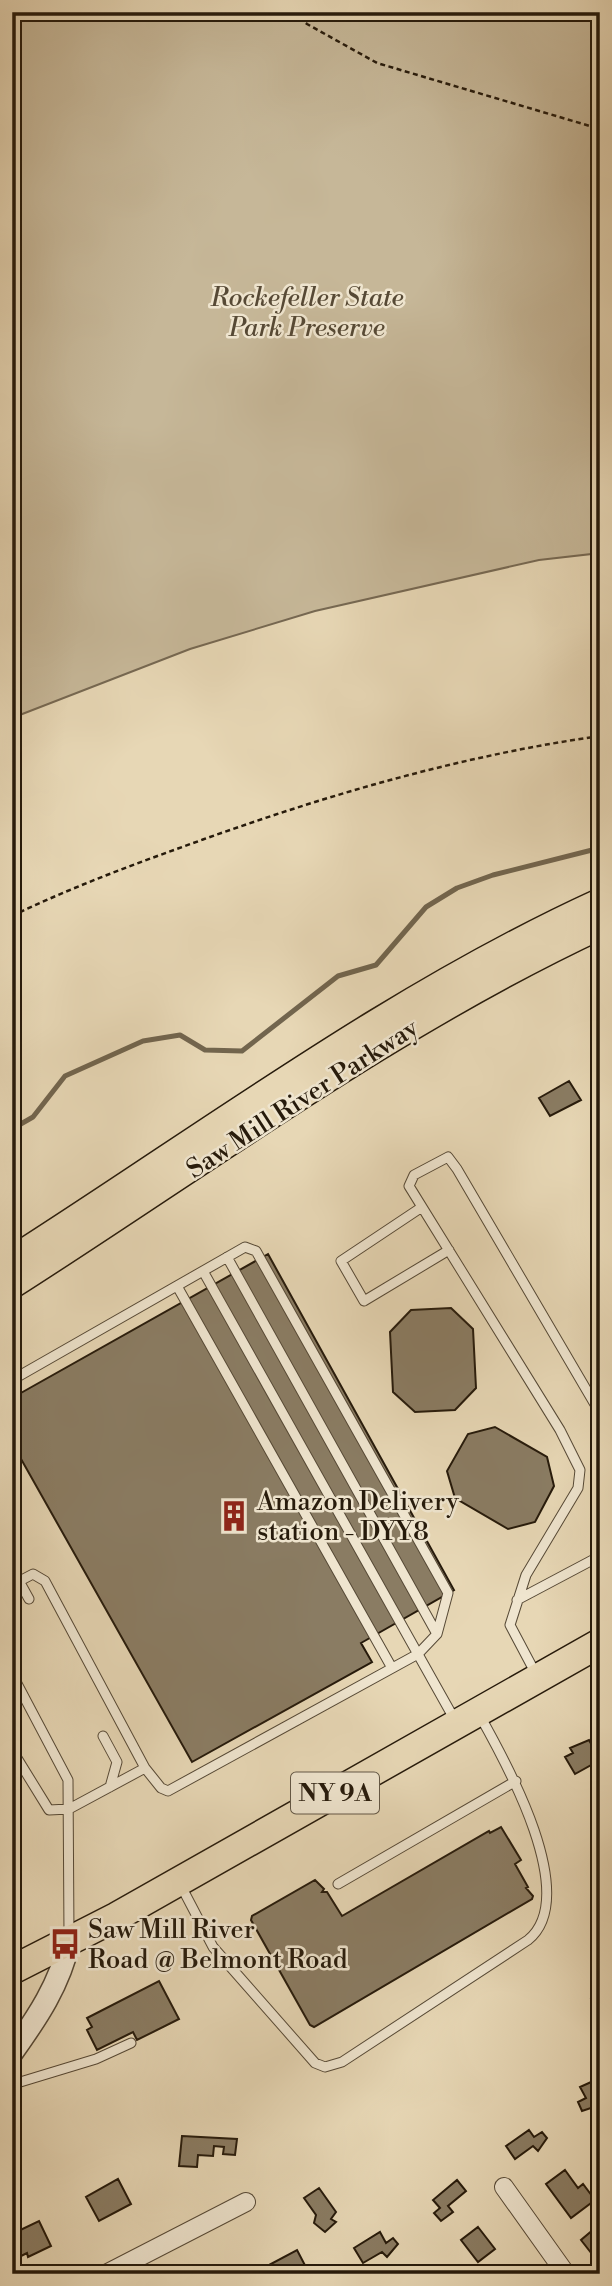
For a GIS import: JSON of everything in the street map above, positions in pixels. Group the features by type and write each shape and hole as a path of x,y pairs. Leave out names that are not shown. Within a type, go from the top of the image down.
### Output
{"main road":[{"name":"Saw Mill River Parkway","path":"12,1261 408,1006 524,940 600,903"},
{"name":"Saw Mill River Parkway","path":"12,1284 429,1017 532,959 600,925"},
{"name":"NY 9A","path":"12,1970 179,1882 600,1643"}],"street":[{"path":"12,2053 52,1993 65,1962 69,1942"},
{"path":"504,2187 566,2274"},
{"path":"106,2274 246,2202"}],"lane":[{"path":"538,1677 510,1625 526,1575 578,1488 580,1470 560,1430 409,1186 414,1175 448,1157 600,1413"},
{"path":"422,1207 341,1261 364,1301 449,1250"},
{"path":"12,1380 245,1247 256,1251 448,1593 437,1634 418,1654 169,1791 161,1787 145,1768 45,1581 33,1574 16,1583 29,1599"},
{"path":"227,1257 437,1634"},
{"path":"179,1882 213,1947 315,2063 325,2067 342,2062 528,1940 543,1923 549,1894 526,1805 516,1782 418,1654 203,1271"},
{"path":"177,1286 392,1668"},
{"path":"517,1600 600,1556"},
{"path":"12,1674 68,1780 69,1942"},
{"path":"103,1737 117,1762 110,1787"},
{"path":"12,1750 49,1810 69,1809 145,1768"},
{"path":"338,1884 516,1782"},
{"path":"12,2080 17,2083 96,2059 131,2043"}],"path":[{"path":"293,12 307,24 377,63 600,129"},
{"path":"12,916 128,866 334,796 443,764 600,736"}],"green space":[{"name":"Rockefeller State Park Preserve","path":"12,12 600,12 600,553 539,560 315,611 190,649 12,718"}],"building":[{"path":"569,1081 581,1100 550,1116 539,1098"},
{"name":"Amazon Delivery station - DYY8","path":"268,1254 454,1590 361,1643 372,1662 192,1762 12,1443 12,1398"},
{"path":"451,1308 473,1329 476,1388 455,1410 415,1412 393,1392 390,1332 411,1310"},
{"path":"495,1427 547,1457 554,1486 535,1522 508,1529 455,1498 447,1471 468,1434"},
{"path":"589,1740 600,1760 575,1774 565,1757 573,1753 570,1748"},
{"path":"501,1827 521,1860 515,1864 528,1887 526,1888 533,1896 532,1899 314,2027 310,2025 251,1920 252,1916 315,1880 324,1889 322,1892 327,1892 342,1916 489,1831 490,1833"},
{"path":"596,1968 600,1969 600,2000 591,1998"},
{"path":"159,1981 179,2019 137,2040 133,2032 97,2050 87,2030 92,2027 87,2018"},
{"path":"600,2078 597,2106 582,2111 578,2102 586,2098 580,2087"},
{"path":"529,2130 534,2137 542,2132 547,2138 538,2151 533,2146 515,2159 506,2146"},
{"path":"182,2136 237,2139 235,2155 223,2154 224,2147 214,2146 213,2156 198,2155 197,2167 179,2166"},
{"path":"565,2170 578,2188 583,2184 595,2200 571,2218 546,2184"},
{"path":"118,2179 131,2204 99,2221 86,2197"},
{"path":"457,2180 466,2191 448,2206 453,2212 441,2221 434,2213 440,2208 433,2200"},
{"path":"319,2188 336,2212 331,2219 336,2222 325,2232 314,2223 316,2215 304,2198"},
{"path":"39,2221 51,2246 28,2257 27,2253 17,2258 19,2262 12,2266 12,2234"},
{"path":"600,2224 600,2255 596,2250 592,2254 581,2240"},
{"path":"478,2227 495,2249 478,2262 461,2240"},
{"path":"380,2232 386,2243 393,2238 398,2244 387,2257 382,2252 363,2263 354,2248"},
{"path":"297,2250 309,2273 254,2274 254,2273"}],"waterway":[{"path":"12,1129 33,1117 65,1076 143,1041 180,1035 205,1050 242,1051 338,976 376,965 426,907 457,888 493,875 600,848"}],"place":[{"name":"Amazon Delivery station - DYY8","path":"234,1516"},
{"name":"Saw Mill River Road @ Belmont Road","path":"65,1944"}]}
